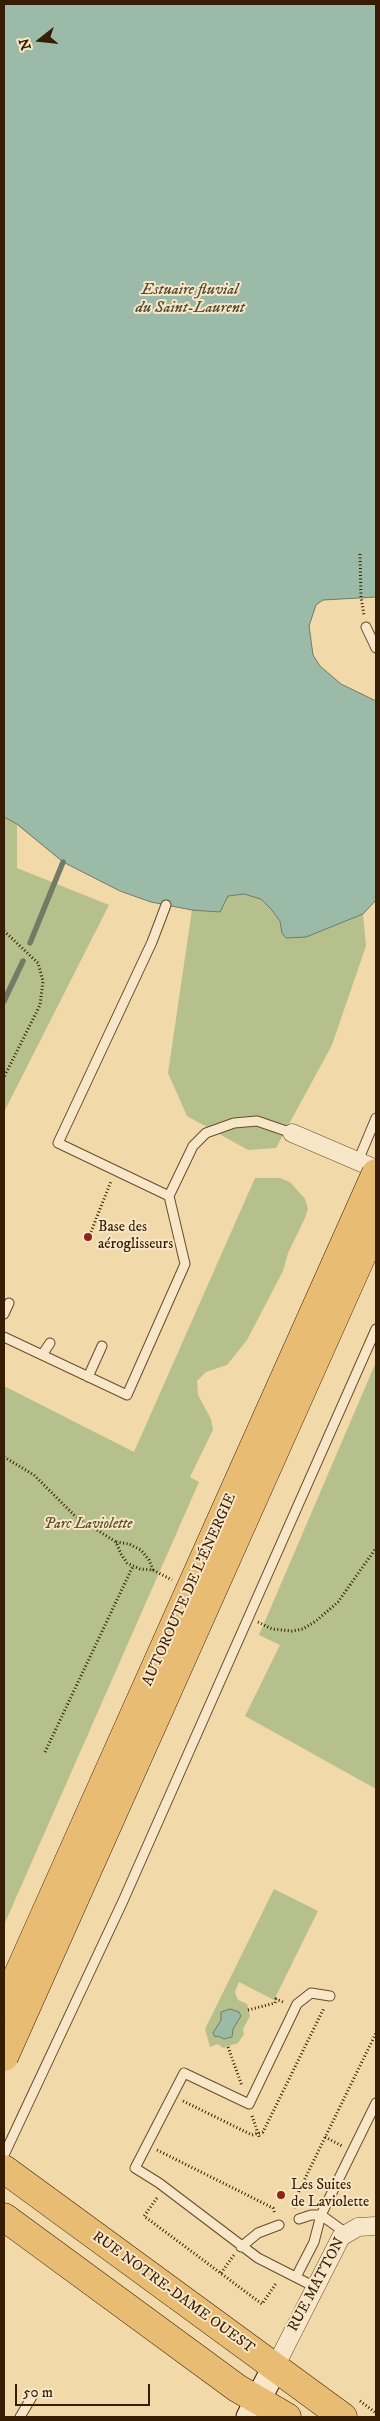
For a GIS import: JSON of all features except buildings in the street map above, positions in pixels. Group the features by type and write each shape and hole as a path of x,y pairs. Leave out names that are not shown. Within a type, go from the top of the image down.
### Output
{"main road":[{"name":"AUTOROUTE DE L'ÉNERGIE","path":"4,2006 367,1167"},
{"name":"AUTOROUTE DE L'ÉNERGIE","path":"4,2057 376,1224"},
{"name":"RUE NOTRE-DAME OUEST","path":"4,2169 343,2417"},
{"path":"4,2217 237,2388 254,2409 283,2416"}],"street":[{"path":"292,1133 367,1167 376,1169"},
{"name":"RUE MATTON","path":"275,2367 335,2248 346,2233 358,2227 376,2226"},
{"path":"254,2409 275,2367"},
{"path":"275,2367 283,2416"}],"lane":[{"path":"366,627 376,648"},
{"path":"166,904 152,942 58,1143 169,1196"},
{"path":"367,1167 376,1118"},
{"path":"4,1337 127,1395 185,1264 169,1196 193,1146 206,1133 234,1123 257,1121 292,1133"},
{"path":"4,1314 9,1303"},
{"path":"4,2155 123,1902 376,1329"},
{"path":"42,1356 50,1343"},
{"path":"88,1377 102,1346"},
{"path":"314,2287 265,2263 241,2247 165,2188 135,2168 184,2073 248,2104 297,2004 311,1993 330,1996"},
{"path":"296,2277 314,2242 321,2216 376,2103"},
{"path":"299,2219 310,2215 321,2216 346,2233"},
{"path":"241,2247 258,2233 278,2225"},
{"path":"20,2417 33,2395"}],"path":[{"path":"360,554 360,597 366,627"},
{"path":"4,931 38,963 43,981 40,1005 4,1078"},
{"path":"91,1232 116,1170"},
{"path":"4,1458 34,1475 75,1516 116,1542 129,1544 141,1550 149,1560 153,1570"},
{"path":"116,1542 123,1558 133,1566 153,1570 159,1574"},
{"path":"259,1622 272,1629 292,1631 303,1629 316,1621 338,1602 376,1548"},
{"path":"45,1752 133,1566"},
{"path":"248,2010 275,2003 276,1999 285,2003"},
{"path":"291,2210 296,2209 294,2200 376,2033"},
{"path":"228,2046 235,2066"},
{"path":"253,2120 260,2139"},
{"path":"325,2137 342,2146"},
{"path":"156,2149 274,2208 276,2216 281,2214"},
{"path":"165,2188 144,2216 262,2304 285,2272"},
{"path":"221,2273 241,2247"}],"green space":[{"path":"4,356 376,597 323,600 316,605 309,626 313,655 320,666 341,684 376,701 376,900 363,914 366,946 332,1045 276,1148 248,1150 187,1116 168,1073 192,910 151,902 120,891 63,862 17,825 17,868 109,905 4,1112"},
{"name":"Parc Laviolette","path":"255,1178 280,1178 290,1182 305,1199 308,1209 305,1218 288,1253 283,1271 247,1340 227,1365 206,1372 197,1381 198,1395 211,1419 213,1430 190,1477 199,1482 4,1925 4,1386 134,1452"},
{"path":"376,1362 376,1789 245,1716 280,1645 259,1635"},
{"path":"274,1889 318,1911 274,2000 239,1982 235,1992 238,2000 247,2004 250,2016 243,2029 244,2034 238,2043 223,2048 218,2044 210,2047 205,2029"}],"water":[{"name":"Estuaire fluvial du Saint-Laurent","path":"4,4 376,4 376,597 323,600 316,605 309,626 313,655 320,666 341,684 376,701 376,900 363,914 306,937 286,938 282,933 280,921 271,909 261,899 244,894 228,896 220,912 192,910 151,902 120,891 63,862 17,824 4,817"},
{"path":"230,2009 239,2012 241,2016 233,2029 232,2037 224,2039 218,2036 215,2037 213,2033 221,2020 221,2012"}],"waterway":[{"path":"30,943 63,862"},
{"path":"4,1001 23,961"}],"place":[{"name":"Base des aéroglisseurs","path":"88,1237"},
{"name":"Les Suites de Laviolette","path":"281,2195"}]}
